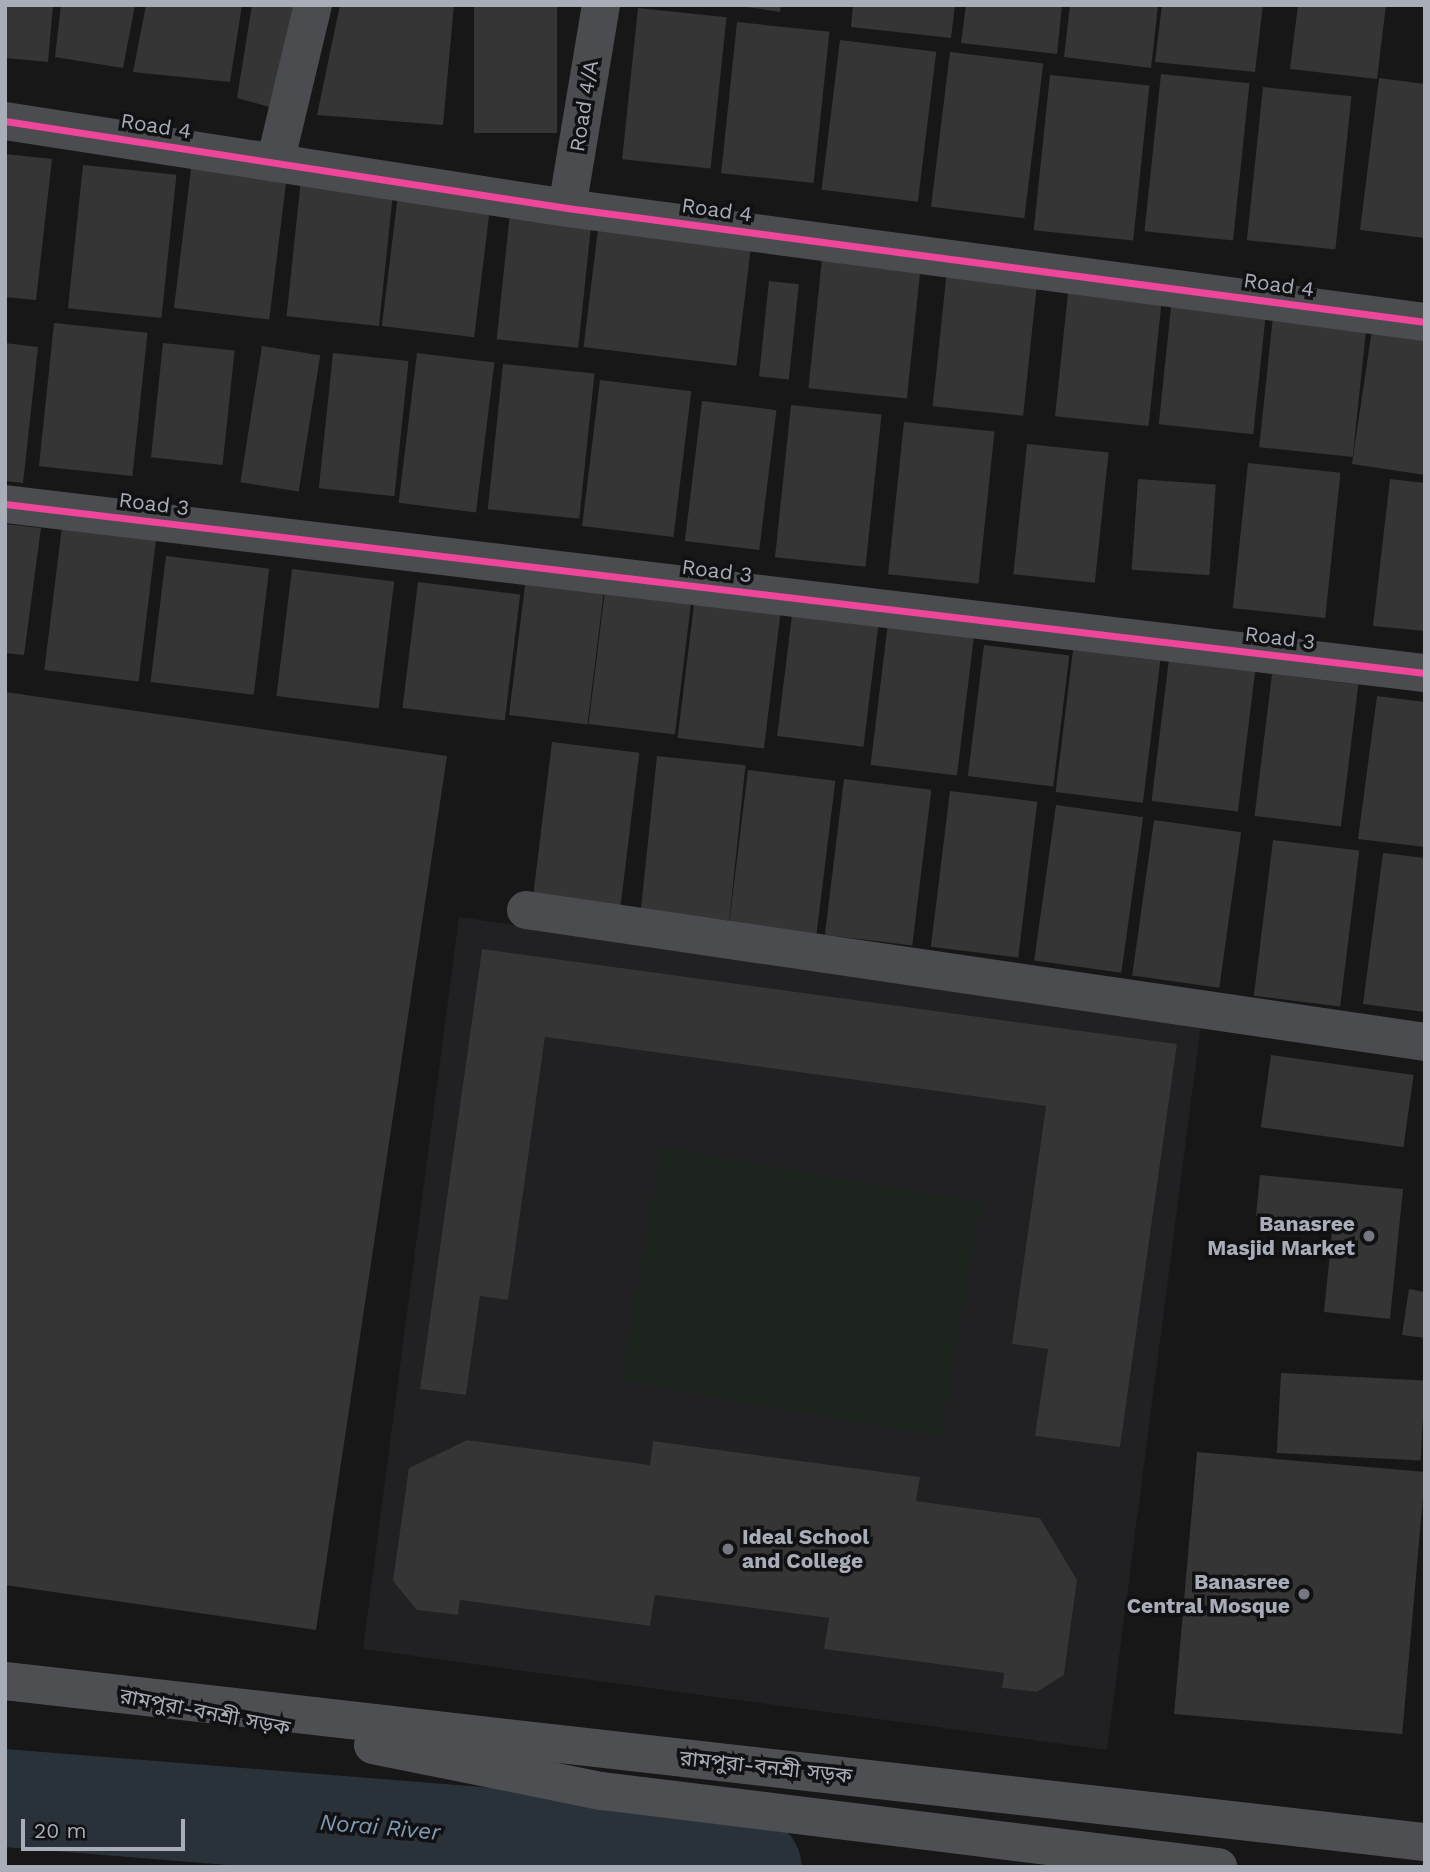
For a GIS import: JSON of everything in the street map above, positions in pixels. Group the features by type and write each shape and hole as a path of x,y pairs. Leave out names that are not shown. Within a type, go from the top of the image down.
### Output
{"main road":[{"name":"রামপুরা-বনশ্রী সড়ক","path":"5,1681 1425,1842"},
{"name":"রামপুরা-বনশ্রী সড়ক","path":"107,1692 602,1791 1217,1867"}],"street":[{"path":"275,163 313,5"},
{"name":"Road 4/A","path":"568,208 601,5"},
{"name":"Road 4","path":"5,121 568,208 1425,322"},
{"name":"Road 3","path":"5,504 1425,673"},
{"path":"526,910 1425,1042"}],"shaded area":[{"path":"459,917 1201,1024 1107,1750 363,1649","holes":["482,949 1177,1044 1120,1447 1036,1436 1048,1349 1013,1344 1046,1106 545,1037 508,1300 480,1296 466,1395 420,1389","467,1440 650,1465 654,1441 919,1477 916,1501 1040,1518 1077,1580 1064,1675 1037,1692 1002,1688 1004,1673 825,1649 829,1618 655,1595 650,1626 460,1600 458,1615 417,1610 409,1468"]},
{"path":"662,1147 981,1203 940,1437 621,1380"}],"building":[{"path":"5,5 53,5 48,62 5,58"},
{"path":"61,5 135,5 123,68 55,57"},
{"path":"146,5 242,5 230,82 133,72"},
{"path":"252,5 299,5 277,109 237,98"},
{"path":"340,5 454,5 443,125 317,115"},
{"path":"474,5 557,5 557,133 474,133"},
{"path":"735,5 781,5 780,12"},
{"path":"853,5 955,5 951,38 851,27"},
{"path":"966,5 1062,5 1057,54 961,43"},
{"path":"1070,5 1158,5 1151,68 1064,57"},
{"path":"1162,5 1263,5 1255,72 1155,62"},
{"path":"1298,5 1386,5 1377,79 1290,69"},
{"path":"638,8 727,17 711,168 622,159"},
{"path":"737,22 829,32 814,183 721,173"},
{"path":"840,40 936,52 918,202 822,190"},
{"path":"950,52 1043,63 1024,218 931,207"},
{"path":"1161,74 1250,83 1233,240 1144,231"},
{"path":"1050,75 1149,85 1133,241 1034,230"},
{"path":"1379,78 1425,84 1425,238 1360,230"},
{"path":"1263,87 1352,96 1335,249 1247,240"},
{"path":"5,154 52,159 36,300 5,297"},
{"path":"192,161 287,173 269,320 174,308"},
{"path":"83,165 176,175 161,318 68,308"},
{"path":"302,169 394,179 379,326 287,316"},
{"path":"400,178 492,189 474,337 382,326"},
{"path":"511,203 593,212 578,348 497,339"},
{"path":"601,205 754,224 736,366 584,347"},
{"path":"824,240 922,250 907,399 808,388"},
{"path":"948,260 1039,270 1023,416 933,406"},
{"path":"1070,274 1163,284 1149,426 1055,416"},
{"path":"1174,279 1268,289 1253,434 1159,424"},
{"path":"769,281 799,284 789,380 759,376"},
{"path":"1275,297 1368,307 1353,457 1259,447"},
{"path":"54,323 147,333 132,476 39,466"},
{"path":"1373,323 1425,331 1425,475 1352,464"},
{"path":"5,343 38,347 23,483 5,481"},
{"path":"163,343 235,351 223,465 151,457"},
{"path":"262,346 320,355 299,492 240,482"},
{"path":"333,353 409,361 394,496 319,488"},
{"path":"417,353 494,363 476,512 399,503"},
{"path":"503,364 594,374 579,519 488,509"},
{"path":"600,380 691,391 673,537 582,526"},
{"path":"702,401 776,410 759,550 685,541"},
{"path":"791,405 882,415 866,567 775,557"},
{"path":"904,422 995,432 979,584 888,574"},
{"path":"1027,444 1109,453 1095,583 1013,574"},
{"path":"1248,463 1340,473 1325,618 1233,608"},
{"path":"1138,479 1216,484 1209,575 1132,570"},
{"path":"1390,479 1425,483 1425,631 1373,626"},
{"path":"5,524 41,528 24,655 5,653"},
{"path":"62,526 156,538 139,681 44,670"},
{"path":"166,556 269,569 254,695 151,682"},
{"path":"292,569 394,582 379,709 276,696"},
{"path":"526,577 604,587 587,725 509,715"},
{"path":"418,582 520,595 505,721 403,708"},
{"path":"606,582 692,593 675,735 589,724"},
{"path":"695,596 781,607 764,749 678,738"},
{"path":"792,615 878,626 863,747 777,736"},
{"path":"888,623 974,634 957,776 871,765"},
{"path":"984,645 1069,655 1053,786 968,776"},
{"path":"1073,650 1160,661 1143,803 1056,792"},
{"path":"1169,659 1255,670 1238,812 1152,801"},
{"path":"1272,674 1358,685 1341,827 1255,816"},
{"path":"5,692 447,756 316,1630 5,1585"},
{"path":"1377,696 1425,702 1425,847 1358,839"},
{"path":"552,742 639,753 620,909 533,898"},
{"path":"657,756 746,765 729,920 641,911"},
{"path":"748,770 835,781 816,937 729,926"},
{"path":"844,779 931,790 912,946 825,935"},
{"path":"950,791 1037,802 1018,958 931,947"},
{"path":"1056,805 1143,817 1121,973 1034,960"},
{"path":"1154,820 1241,832 1219,988 1132,975"},
{"path":"1273,840 1359,851 1340,1006 1254,996"},
{"path":"1383,853 1425,858 1425,1012 1363,1004"},
{"path":"482,949 1177,1044 1120,1447 1035,1436 1048,1349 1012,1344 1046,1106 545,1037 508,1300 480,1296 466,1395 420,1389"},
{"path":"1271,1055 1414,1075 1403,1147 1261,1127"},
{"path":"1260,1175 1403,1189 1390,1319 1324,1312 1333,1223 1256,1216"},
{"path":"1409,1289 1425,1292 1425,1338 1402,1335"},
{"path":"1281,1373 1425,1381 1421,1460 1277,1453"},
{"name":"Ideal School and College","path":"467,1440 650,1465 653,1441 920,1477 916,1501 1040,1518 1077,1580 1064,1675 1037,1692 1002,1688 1004,1673 824,1649 829,1618 655,1595 650,1626 460,1600 458,1615 417,1610 393,1581 409,1468"},
{"name":"Banasree Central Mosque","path":"1197,1452 1425,1472 1402,1734 1174,1714"}],"waterway":[{"name":"Norai River","path":"5,1798 642,1849 753,1867"}],"cycle path":[{"path":"5,121 567,208 1425,322"},
{"path":"5,504 1425,673"}],"place":[{"name":"Banasree Masjid Market","path":"1369,1236"},
{"name":"Ideal School and College","path":"728,1549"},
{"name":"Banasree Central Mosque","path":"1304,1594"}]}
